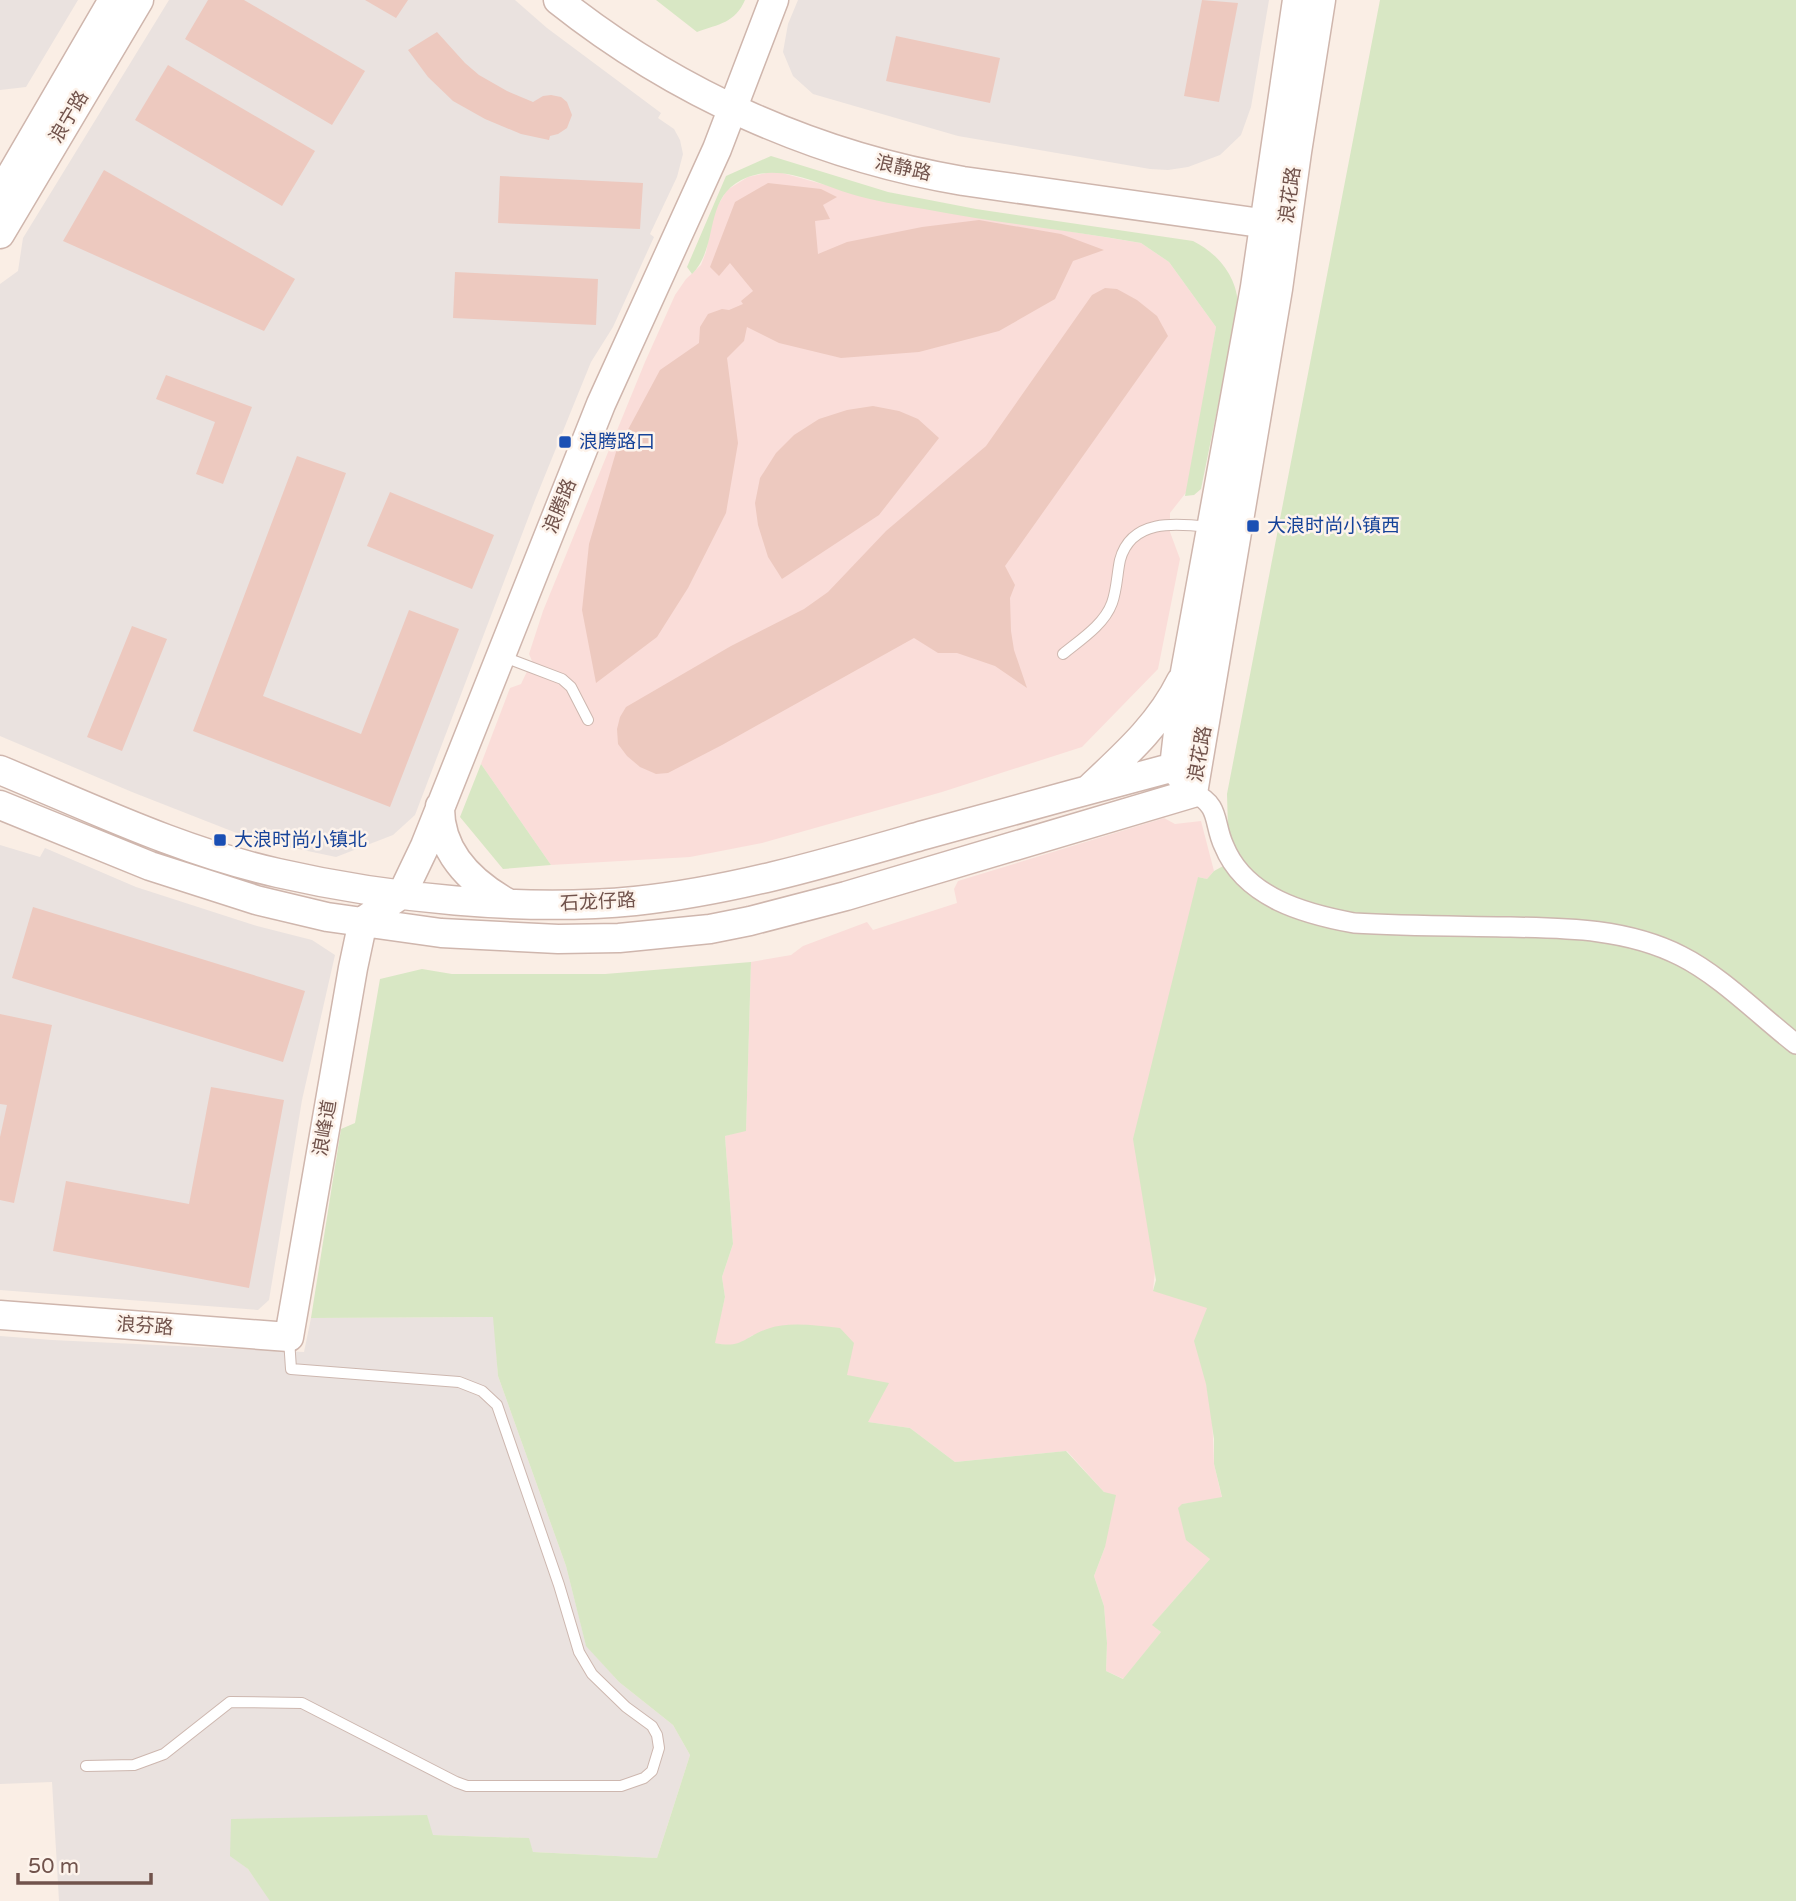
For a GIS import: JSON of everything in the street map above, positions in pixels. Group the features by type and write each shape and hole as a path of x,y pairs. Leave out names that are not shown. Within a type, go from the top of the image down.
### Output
{"main road":[{"name":"浪宁路","path":"3,210 113,0"},
{"name":"浪宁路","path":"3,210 139,0"},
{"name":"浪静路","path":"558,0 636,56 695,92 825,147 914,173 1275,225"},
{"name":"浪腾路","path":"402,894 601,404 717,149 774,0"},
{"name":"浪花路","path":"1187,764 1278,289 1275,225 1297,0"},
{"name":"浪花路","path":"1193,793 1187,764 1185,672 1212,527 1321,0"},
{"path":"1088,790 1150,729 1174,696 1185,672"},
{"name":"石龙仔路","path":"0,770 99,814 205,853 277,873 347,887 402,894 506,902 603,903 704,890 823,863 1187,764"},
{"name":"石龙仔路","path":"0,805 204,885 327,917 441,933 558,939 619,938 710,929 750,921 846,896 1193,793"},
{"path":"440,804 440,820 450,850 472,878 506,902"},
{"path":"363,921 402,894"},
{"name":"浪峰道","path":"289,1337 350,982 363,921"},
{"name":"浪芬路","path":"0,1315 289,1337"}],"street":[{"path":"1193,793 1211,805 1216,814 1223,845 1244,877 1264,893 1292,906 1323,917 1354,923 1568,928 1634,938 1668,950 1702,969 1796,1044"}],"lane":[{"path":"1063,654 1103,618 1112,604 1121,559 1132,537 1150,528 1170,524 1212,527"},
{"path":"501,655 562,679 571,687 588,720"},
{"path":"86,1766 134,1765 164,1754 230,1702 254,1702 302,1703 396,1753 467,1786 621,1786 643,1779 652,1771 659,1748 652,1726 626,1707 592,1674 579,1652 497,1405 482,1391 459,1382 291,1368 289,1337"}],"shaded area":[{"path":"0,0 78,0 26,87 0,90"},
{"path":"169,0 515,0 547,28 661,113 658,118 674,129 683,154 677,177 650,234 654,237 613,327 591,362 535,500 415,815 393,835 336,857 234,832 0,736 0,284 18,271 23,238"},
{"path":"798,0 1269,0 1251,107 1241,135 1220,155 1188,167 1168,170 958,136 813,94 793,76 783,52 788,24"},
{"path":"775,171 887,202 1141,243 1169,262 1216,327 1188,490 1170,513 1170,532 1180,559 1158,669 1082,747 942,792 762,843 690,857 551,865 481,764 510,688 521,684 532,661 529,654 543,611 645,362 675,295 686,279 701,265 714,212 727,190 748,177"},
{"path":"1164,818 1175,824 1201,821 1214,871 1207,879 1198,877 1153,1290 1208,1307 1206,1383 1212,1413 1214,1464 1222,1498 1182,1504 1210,1559 1153,1624 1161,1632 1124,1679 1106,1671 1104,1606 1094,1576 1105,1547 1104,1492 1067,1451 955,1462 910,1428 867,1422 847,1375 753,1335 740,1344 728,1346 714,1343 725,1297 722,1277 733,1244 725,1136 746,1130 751,962 791,955 803,946 867,922 873,930 957,903 954,889 958,881"},
{"path":"0,845 40,857 45,848 136,887 257,926 312,940 335,955 302,1100 269,1300 258,1310 0,1290"},
{"path":"494,1317 498,1376 566,1566 586,1645 619,1682 673,1725 690,1755 657,1858 533,1852 528,1838 432,1835 230,1855 248,1869 271,1901 59,1901 52,1782 0,1784 0,1336 304,1352 311,1318"}],"green space":[{"path":"656,0 745,0 731,18 697,32"},
{"path":"1380,0 1796,0 1796,1901 270,1901 248,1869 230,1856 231,1819 427,1815 433,1835 529,1838 533,1852 657,1858 690,1755 673,1725 619,1682 586,1646 566,1566 498,1376 493,1317 311,1318 341,1129 355,1123 380,979 422,969 452,974 605,974 751,962 746,1131 725,1136 733,1244 722,1277 725,1297 715,1343 737,1343 767,1329 785,1325 840,1328 854,1343 847,1375 889,1383 868,1422 910,1428 955,1462 1066,1451 1104,1492 1116,1495 1105,1547 1094,1576 1104,1606 1106,1671 1123,1679 1161,1632 1152,1625 1210,1559 1186,1540 1178,1508 1182,1504 1222,1497 1214,1464 1214,1439 1206,1384 1194,1341 1207,1308 1153,1291 1156,1280 1133,1139 1198,877 1207,879 1214,871 1238,858 1228,829 1227,794"},
{"path":"771,156 888,192 976,209 1193,241 1202,246 1219,260 1231,277 1238,307 1201,489 1194,495 1185,496 1216,327 1169,262 1141,243 887,203 800,177 774,173 748,177 733,185 724,196 717,208 701,262 692,274 687,267 726,176"},
{"path":"481,764 551,865 503,869 460,817"}],"building":[{"path":"208,0 244,0 365,71 332,125 185,39"},
{"path":"365,0 408,0 396,18"},
{"path":"1202,0 1238,3 1219,102 1184,96"},
{"path":"437,32 479,75 507,91 533,102 543,96 561,97 567,102 572,115 567,128 550,136 549,140 521,134 485,119 453,101 428,77 408,50"},
{"path":"896,36 1000,58 990,103 886,81"},
{"path":"168,65 315,151 282,206 135,120"},
{"path":"104,170 295,279 264,331 63,241"},
{"path":"500,176 643,183 640,229 498,223"},
{"path":"768,183 821,189 837,197 823,205 830,219 815,221 818,254 847,242 922,227 979,220 1061,234 1104,250 1073,261 1055,299 999,331 919,352 841,358 779,343 747,327 744,341 727,358 738,443 726,513 688,588 657,637 596,683 582,610 589,544 616,452 660,370 699,343 700,327 708,314 743,304 741,301 753,291 730,263 719,276 710,267 735,202"},
{"path":"455,272 598,279 596,325 453,318"},
{"path":"1105,288 1117,289 1137,300 1157,316 1168,336 1005,566 1015,585 1010,598 1011,631 1014,650 1027,688 995,666 957,653 938,653 914,638 668,773 656,774 640,767 627,756 618,744 617,729 626,707 731,646 804,609 828,592 886,531 986,446 1092,295"},
{"path":"166,375 252,407 223,484 196,474 215,422 156,399"},
{"path":"873,406 899,411 918,419 939,438 879,515 782,579 768,557 758,525 755,503 760,478 776,453 794,435 819,419 847,410"},
{"path":"297,456 346,473 263,696 361,734 409,610 459,629 390,807 193,731"},
{"path":"390,492 494,535 472,589 367,546"},
{"path":"132,626 167,639 122,751 87,737"},
{"path":"33,907 305,991 283,1062 12,978"},
{"path":"0,1014 52,1025 14,1203 0,1200 0,1137 7,1105 0,1104"},
{"path":"211,1087 284,1100 249,1288 53,1251 66,1181 189,1204"}],"place":[{"name":"浪腾路口","path":"565,442"},
{"name":"大浪时尚小镇西","path":"1253,526"},
{"name":"大浪时尚小镇北","path":"220,840"}]}
